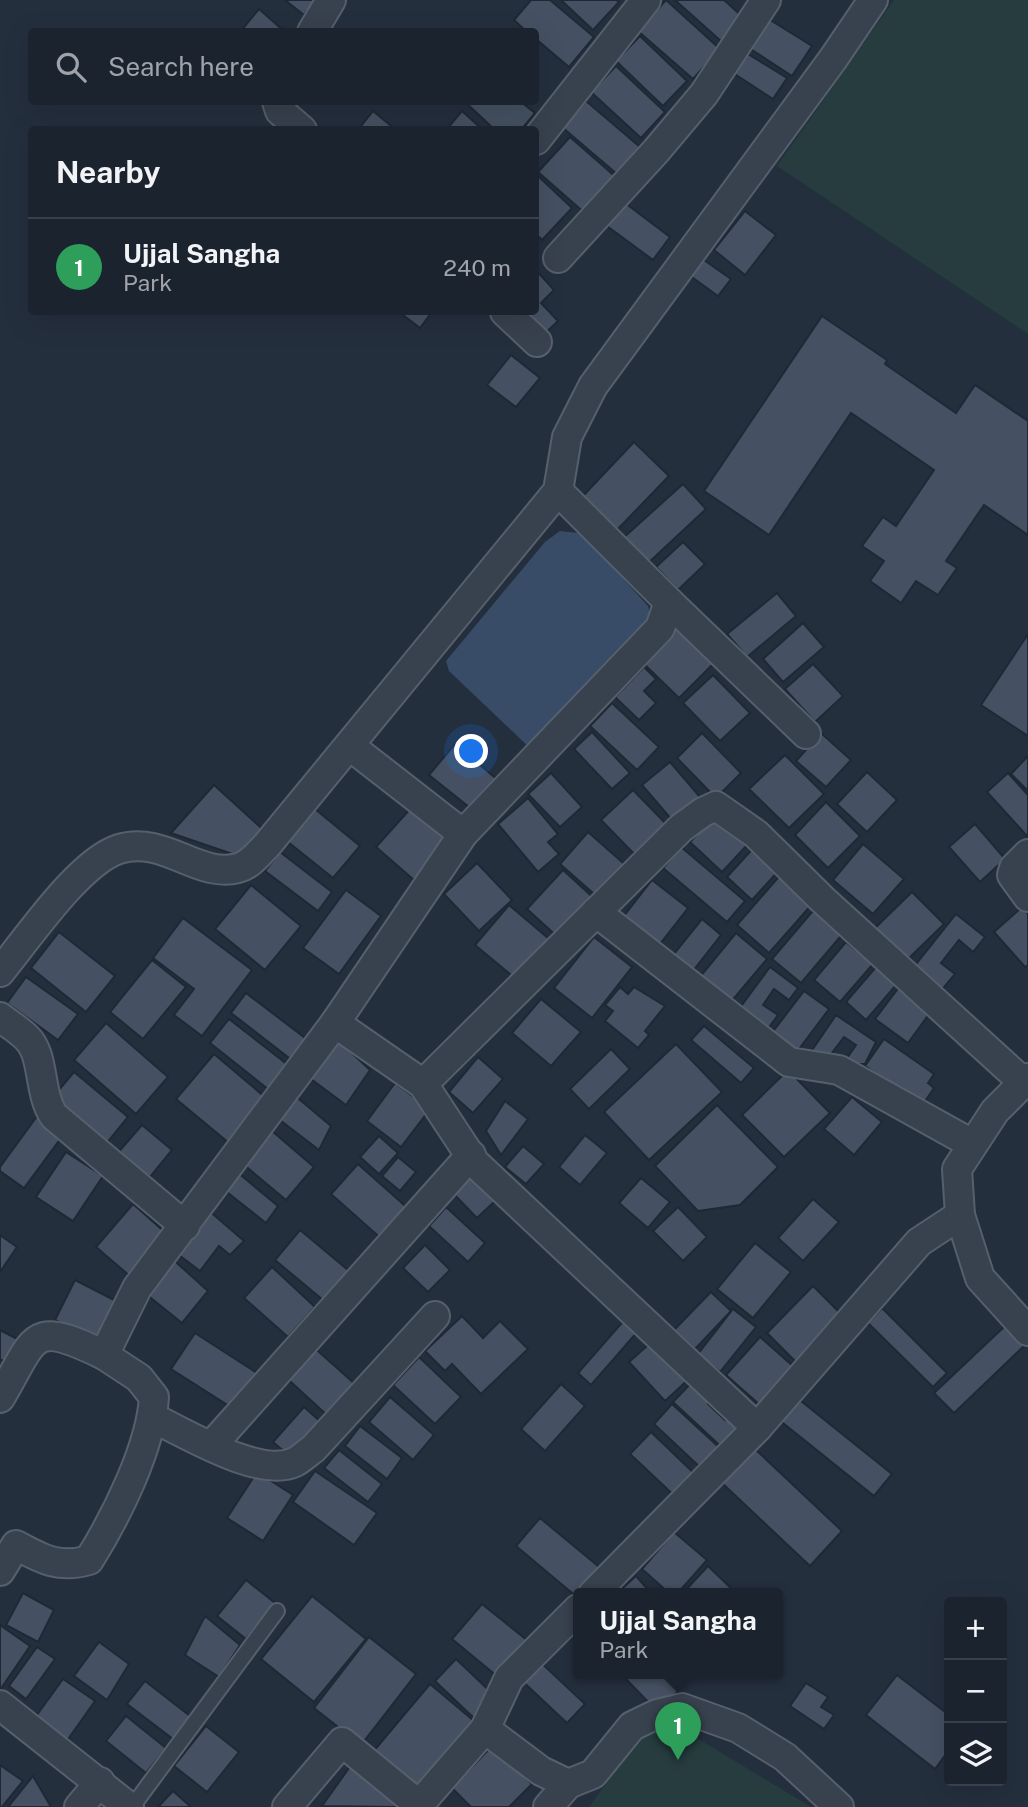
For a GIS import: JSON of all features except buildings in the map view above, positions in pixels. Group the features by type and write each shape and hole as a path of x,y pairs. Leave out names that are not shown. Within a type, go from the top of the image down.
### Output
{"street":[{"path":"314,28 331,0"},
{"path":"539,136 646,0"},
{"path":"558,258 704,94 766,0"},
{"path":"0,972 90,864 118,849 143,845 166,849 220,870 240,868 267,845 558,491 568,437 593,386 833,59 873,0"},
{"path":"278,105 280,111 297,126"},
{"path":"508,315 537,342"},
{"path":"558,491 806,734"},
{"path":"104,1355 137,1288 335,1023 463,834 660,628 669,602"},
{"path":"350,746 463,834"},
{"path":"423,1084 681,828 716,806 756,834 822,900 1026,1080 995,1111 957,1169 960,1215 980,1278 1028,1331"},
{"path":"1028,854 1014,868 1012,875 1028,897"},
{"path":"596,912 789,1062 839,1070 972,1144"},
{"path":"0,1017 28,1039 36,1053 44,1101 54,1116 185,1226"},
{"path":"335,1023 423,1084 471,1155 757,1428"},
{"path":"212,1445 471,1155"},
{"path":"599,1588 757,1428 919,1242 960,1215"},
{"path":"153,1418 248,1462 274,1465 294,1463 313,1449 435,1316"},
{"path":"0,1398 25,1351 41,1337 56,1334 104,1355 139,1378 154,1397 153,1418 130,1478 89,1560 74,1564 49,1564 8,1540 0,1571"},
{"path":"287,1807 342,1742 418,1806 485,1729 509,1678 573,1614"},
{"path":"0,1705 131,1807"},
{"path":"548,1807 568,1784 593,1774 632,1726 657,1714 682,1708 738,1728 786,1757 839,1807"},
{"path":"485,1729 541,1771 568,1784"},
{"path":"79,1807 100,1782"}],"lane":[{"path":"131,1807 277,1611"}],"green space":[{"path":"894,0 1028,0 1028,334 777,166"},
{"path":"657,1714 811,1807 589,1807"}],"water":[{"path":"560,531 578,533 587,539 648,606 650,615 647,624 531,749 449,671 446,661 545,542"}],"place":[{"name":"Ujjal Sangha","path":"678,1760"}]}
